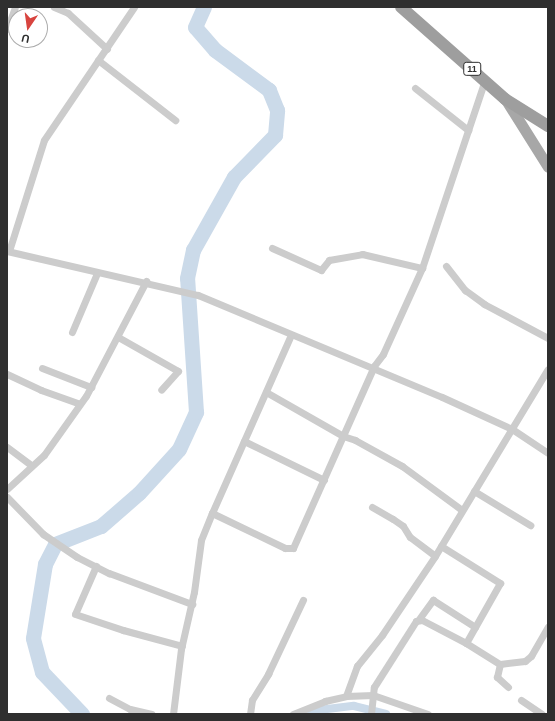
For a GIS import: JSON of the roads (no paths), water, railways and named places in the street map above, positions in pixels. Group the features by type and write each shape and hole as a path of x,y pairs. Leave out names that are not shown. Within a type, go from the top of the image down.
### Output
{"highway":[{"name":"11","path":"401,7 505,99 548,126"}],"main road":[{"path":"505,99 548,167"}],"street":[{"path":"7,29 15,7"},
{"path":"54,7 68,13 106,49"},
{"path":"134,7 44,140 8,251 97,273 146,282 177,291 198,295 291,335 374,366 512,428 548,453"},
{"path":"98,60 175,120"},
{"path":"212,513 290,548 298,538 374,366 383,354 422,268 485,80"},
{"path":"415,88 468,130"},
{"path":"272,248 321,270 329,260 362,254 386,258 422,268"},
{"path":"446,266 465,290 484,304 548,338"},
{"path":"72,332 97,273"},
{"path":"7,489 44,455 80,404 91,387 146,282"},
{"path":"173,714 182,646 192,604 201,540 291,335"},
{"path":"118,337 178,371 161,390"},
{"path":"42,368 91,387"},
{"path":"346,696 357,666 382,635 435,556 548,369"},
{"path":"7,374 41,390 80,404"},
{"path":"266,392 343,436 355,440 402,466 462,510"},
{"path":"244,441 324,480"},
{"path":"7,446 32,466"},
{"path":"474,491 530,525"},
{"path":"7,496 20,512 51,539 67,550 96,566 192,604"},
{"path":"372,507 403,526 410,537 435,556"},
{"path":"440,546 500,583 466,643"},
{"path":"96,566 75,614 123,630 182,646"},
{"path":"250,714 252,700 268,674 303,600"},
{"path":"371,714 374,687 390,660 433,600 475,627"},
{"path":"419,619 466,643 500,664 525,661 531,656 548,626"},
{"path":"500,664 497,677 508,687"},
{"path":"293,714 325,701 346,696 374,697 428,714"},
{"path":"109,698 130,708 150,714"},
{"path":"522,700 542,714"}],"waterway":[{"path":"82,714 42,672 33,638 45,564 55,544 101,526 139,493 179,449 196,412 187,278 193,250 234,177 275,135 277,110 269,90 215,50 195,27 204,7"},
{"path":"311,714 319,710 354,706 386,714"}]}
